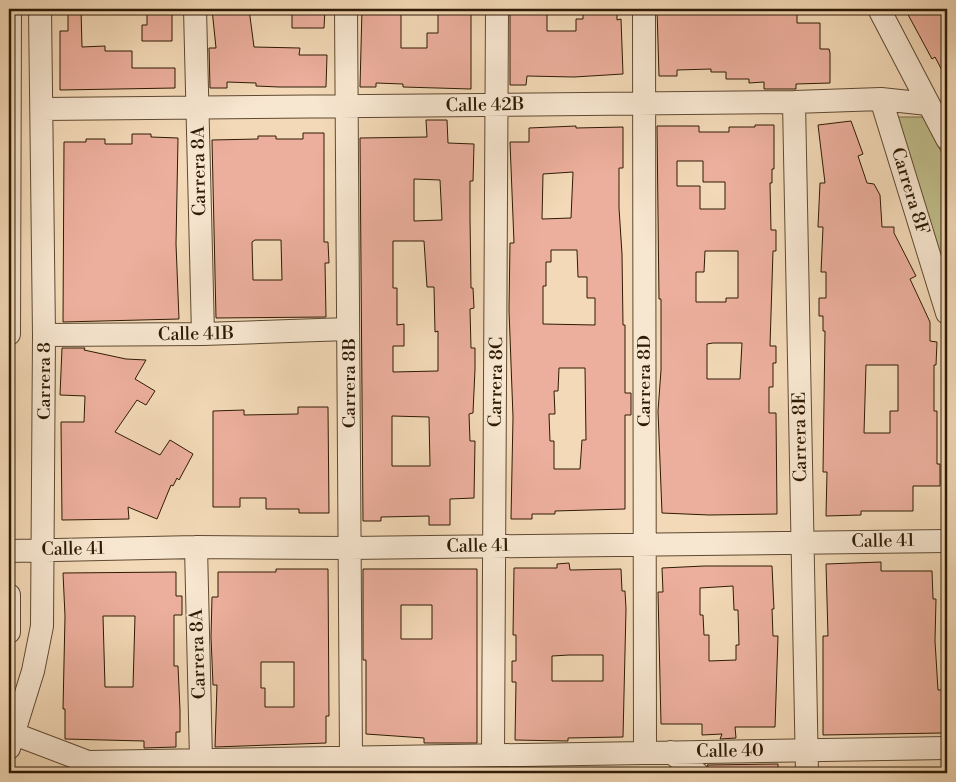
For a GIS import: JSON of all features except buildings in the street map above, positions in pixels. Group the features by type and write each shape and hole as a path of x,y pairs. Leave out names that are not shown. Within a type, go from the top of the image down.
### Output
{"street":[{"name":"Carrera 8","path":"9,334 10,9"},
{"name":"Carrera 8","path":"11,739 39,650 42,626 44,335 40,9"},
{"name":"Carrera 8A","path":"196,9 203,334"},
{"name":"Carrera 8B","path":"346,9 351,758"},
{"name":"Carrera 8C","path":"492,755 498,105 497,9"},
{"name":"Carrera 8D","path":"644,9 645,753"},
{"path":"878,9 947,139"},
{"name":"Calle 42B","path":"42,109 794,102 881,99 928,104"},
{"name":"Carrera 8F","path":"881,99 947,313"},
{"name":"Carrera 8E","path":"794,102 807,773"},
{"name":"Calle 41B","path":"44,335 203,334 348,329"},
{"name":"Calle 41","path":"9,551 196,547 350,548 947,541"},
{"name":"Carrera 8A","path":"196,547 202,760"},
{"path":"9,596 9,632"},
{"name":"Calle 40","path":"11,739 88,762 351,758 432,765 492,755 947,748"},
{"path":"671,752 697,773"}],"shaded area":[{"path":"894,117 923,117 947,163 947,290"}]}
